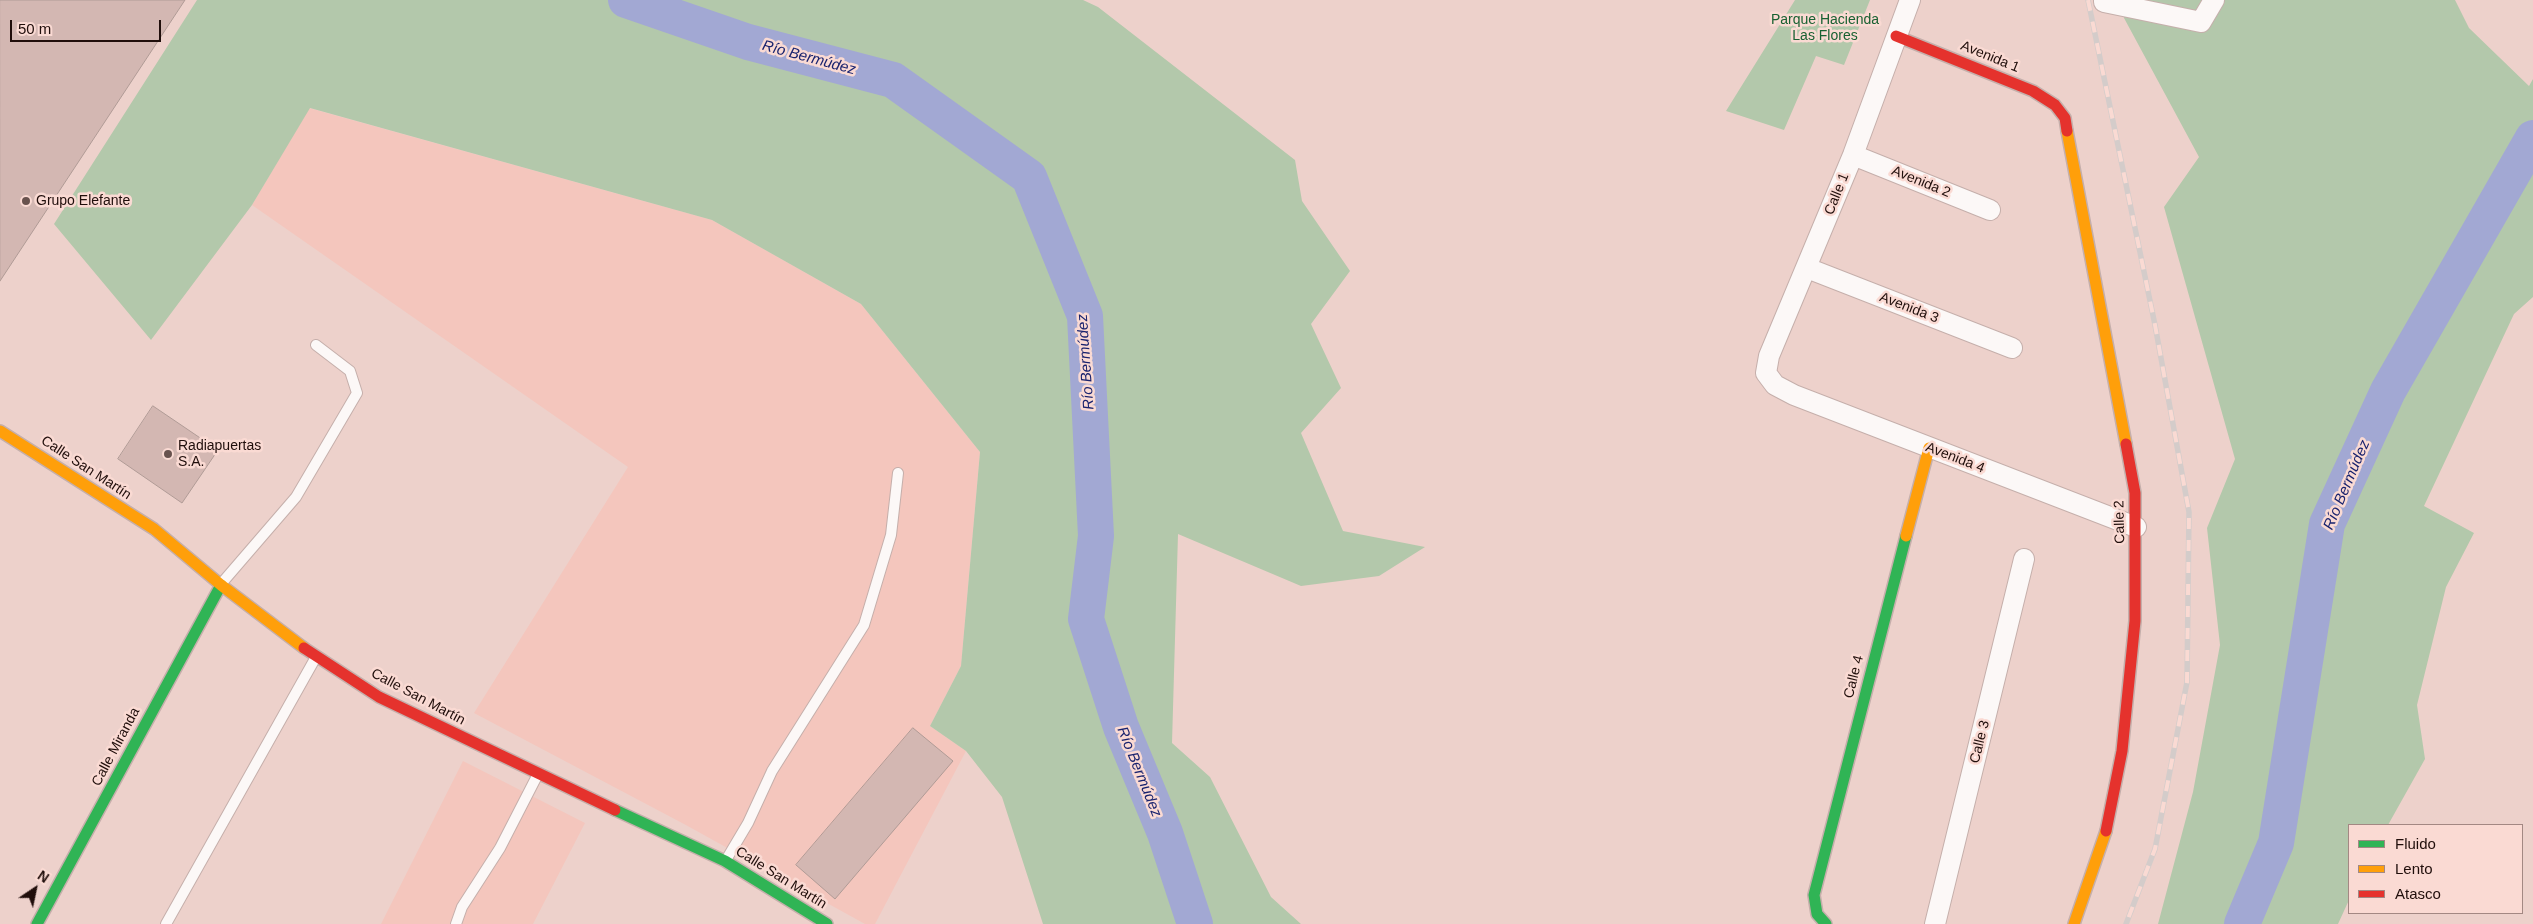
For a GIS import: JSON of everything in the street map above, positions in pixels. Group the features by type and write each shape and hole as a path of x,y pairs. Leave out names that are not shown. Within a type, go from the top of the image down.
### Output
{"street":[{"name":"Calle 1","path":"1775,385 1766,373 1768,356 1807,268 1853,155 1910,0"},
{"path":"2104,1 2201,22 2214,0"},
{"name":"Avenida 1","path":"1896,36 2033,90 2055,105 2065,118"},
{"name":"Calle 2","path":"2065,118 2134,493 2136,527 2130,682 2122,746 2105,834 2074,924"},
{"name":"Avenida 2","path":"1853,155 1990,210"},
{"name":"Avenida 3","path":"1807,268 2012,348"},
{"name":"Avenida 4","path":"1775,385 1794,395 2136,527"},
{"name":"Calle San Martín","path":"0,431 154,529 221,585 316,656 379,696 537,774 725,861 826,924"},
{"name":"Calle 4","path":"1826,924 1817,914 1814,895 1929,448"},
{"name":"Calle 3","path":"1935,924 2024,559"},
{"name":"Calle Miranda","path":"37,924 221,585"}],"lane":[{"path":"221,585 296,497 357,393 350,371 316,345"},
{"path":"725,861 748,823 772,771 864,625 891,535 898,473"},
{"path":"166,924 316,656"},
{"path":"456,924 462,907 500,848 537,774"}],"shaded area":[{"path":"309,108 712,220 861,304 980,452 961,666 930,726 966,751 875,924 865,924 684,824 474,713 628,467 252,205"},
{"path":"463,761 585,823 533,924 381,924"}],"green space":[{"path":"197,0 1083,0 1098,7 1295,160 1302,201 1350,271 1311,324 1341,388 1301,433 1343,531 1425,547 1379,576 1301,586 1178,534 1172,743 1210,777 1271,897 1301,924 1043,924 1002,797 966,751 930,726 961,666 980,452 861,304 712,220 310,108 252,205 151,340 54,224"},
{"name":"Parque Hacienda Las Flores","path":"1795,0 1870,0 1844,65 1816,56 1784,130 1726,111"},
{"path":"2119,0 2455,0 2469,28 2529,86 2533,79 2533,297 2514,314 2424,506 2474,533 2446,587 2417,705 2425,759 2389,824 2348,824 2348,902 2338,924 2158,924 2193,792 2220,645 2207,528 2235,459 2164,207 2199,157 2124,18"}],"building":[{"name":"Grupo Elefante","path":"0,0 185,0 0,281"},
{"name":"Radiapuertas S.A.","path":"153,406 218,450 182,503 118,459"},
{"path":"913,728 953,761 835,899 796,865"}],"waterway":[{"name":"Río Bermúdez","path":"626,0 748,42 893,80 1029,177 1085,316 1096,536 1086,619 1121,727 1165,833 1195,924"},
{"name":"Río Bermúdez","path":"2242,924 2276,843 2327,524 2388,391 2533,138"}],"railway":[{"path":"2088,0 2155,325 2189,512 2187,682 2155,849 2126,924"}],"traffic: fast":[{"path":"1826,924 1817,914 1814,895 1906,536"},
{"path":"37,924 221,585"},
{"path":"615,810 725,861 827,924"}],"traffic: slow":[{"path":"2067,131 2126,444"},
{"path":"0,431 154,529 221,585 304,648"},
{"path":"1906,536 1929,448"},
{"path":"2074,924 2106,831"}],"traffic: jam":[{"path":"1896,36 2033,91 2055,105 2065,118 2067,131"},
{"path":"2106,831 2122,751 2135,621 2135,493 2126,444"},
{"path":"304,648 379,697 615,810"}],"place":[{"name":"Grupo Elefante","path":"26,201"},
{"name":"Radiapuertas S.A.","path":"168,454"}]}
